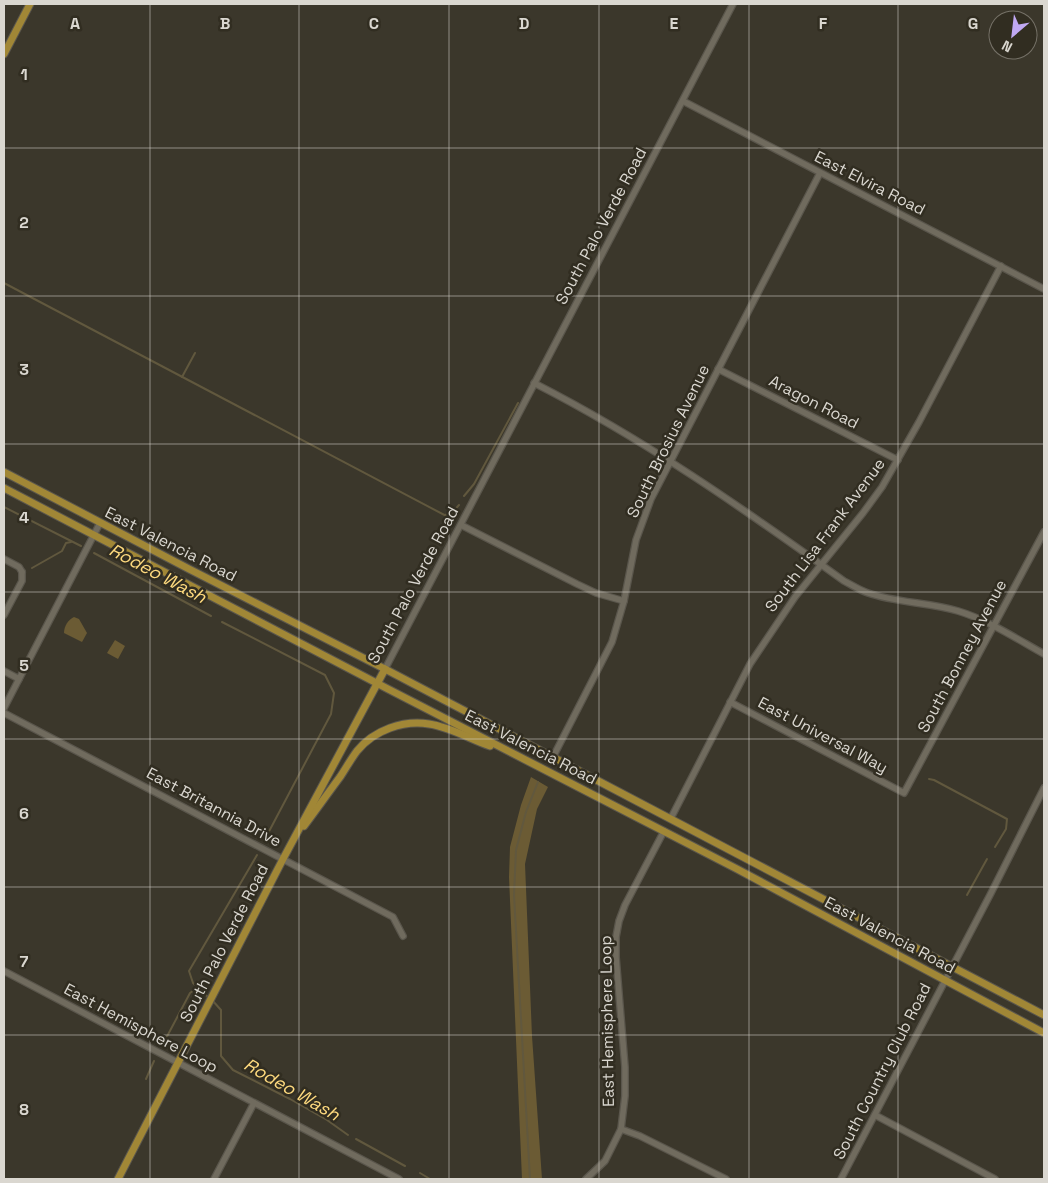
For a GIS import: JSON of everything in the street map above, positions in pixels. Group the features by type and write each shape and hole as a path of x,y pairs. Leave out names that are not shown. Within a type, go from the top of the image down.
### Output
{"main road":[{"path":"4,54 30,4"},
{"name":"East Valencia Road","path":"4,472 671,818 1044,1016"},
{"name":"East Valencia Road","path":"4,488 664,831 1044,1033"},
{"name":"South Palo Verde Road","path":"118,1179 288,849 385,669"},
{"path":"288,849 358,750 373,737 385,730 402,724 430,724 523,759"},
{"path":"664,831 671,818"}],"street":[{"name":"South Palo Verde Road","path":"385,669 733,4"},
{"name":"East Elvira Road","path":"683,101 1044,289"},
{"name":"South Brosius Avenue","path":"553,757 612,642 624,601 636,540 651,499 820,173"},
{"name":"South Lisa Frank Avenue","path":"671,818 750,664 796,597 863,513 898,460 1001,266"},
{"name":"Aragon Road","path":"718,369 898,460"},
{"path":"534,383 645,444 748,512 844,581 869,593 894,600 934,604 960,612 994,627 1044,654"},
{"path":"4,708 100,523"},
{"path":"461,525 596,593 624,601"},
{"name":"South Bonney Avenue","path":"904,793 1044,532"},
{"path":"4,559 24,571 22,581 4,614"},
{"path":"4,670 19,679"},
{"name":"East Universal Way","path":"730,702 904,793"},
{"name":"East Britannia Drive","path":"4,712 393,917 404,936"},
{"name":"South Country Club Road","path":"841,1179 1044,788"},
{"name":"East Hemisphere Loop","path":"586,1179 606,1160 621,1129 625,1077 616,957 616,938 619,921 625,905 664,831"},
{"name":"East Hemisphere Loop","path":"4,971 399,1179"},
{"path":"214,1179 254,1103"},
{"path":"875,1115 995,1179"},
{"path":"621,1129 640,1136 726,1179"}],"shaded area":[{"path":"74,617 79,619 87,633 82,642 64,633 67,624"},
{"path":"115,640 125,646 118,659 107,653"},
{"path":"531,777 548,787 537,809 525,864 532,1036 542,1179 522,1179 509,877 510,847 521,805"}],"waterway":[{"path":"4,283 452,519"},
{"path":"182,377 195,353"},
{"path":"464,496 474,484 518,403"},
{"path":"445,515 452,513 459,505"},
{"path":"4,507 81,546"},
{"path":"32,568 62,551 66,543 71,542"},
{"name":"Rodeo Wash","path":"94,553 211,616"},
{"name":"Rodeo Wash","path":"222,622 325,675 334,693 331,714 265,839"},
{"path":"929,779 1007,819 1006,829 995,847"},
{"path":"530,1179 514,895 516,850 526,812 538,782"},
{"name":"Rodeo Wash","path":"208,997 193,983 189,971 257,855"},
{"path":"967,895 987,859"},
{"path":"163,1044 190,993 198,987"},
{"name":"Rodeo Wash","path":"212,1000 221,1010 221,1056 233,1070 290,1099 327,1120 348,1135"},
{"path":"146,1079 154,1061"},
{"name":"Rodeo Wash","path":"356,1139 405,1166"},
{"name":"Rodeo Wash","path":"420,1173 430,1179"}]}
